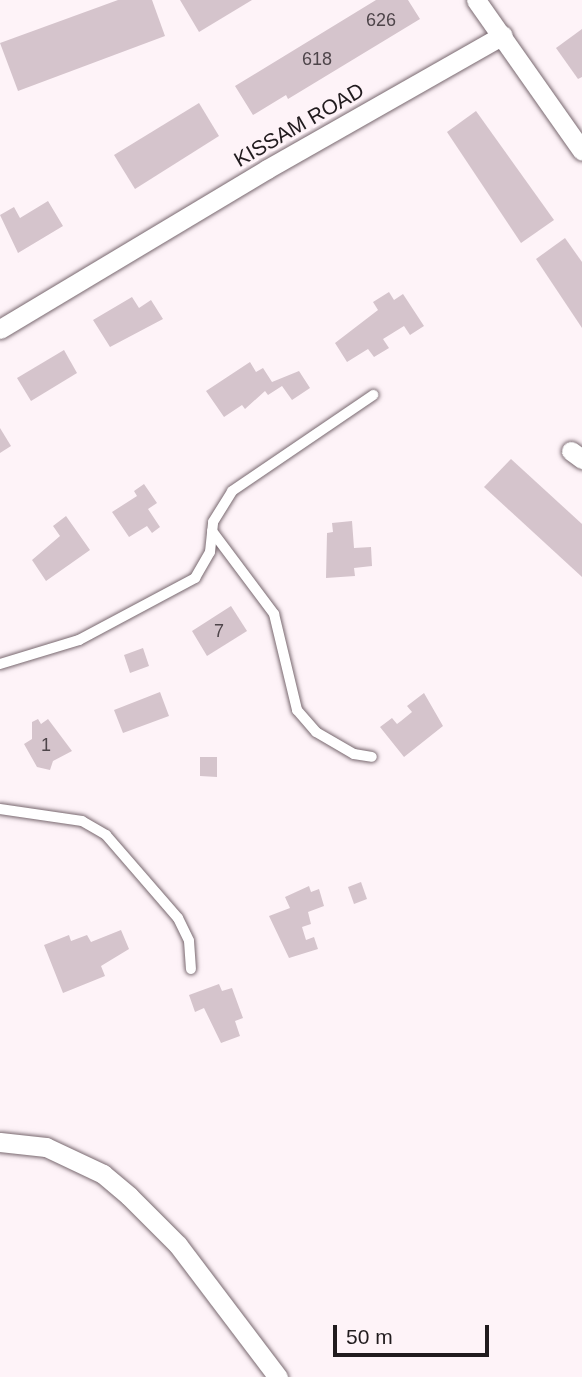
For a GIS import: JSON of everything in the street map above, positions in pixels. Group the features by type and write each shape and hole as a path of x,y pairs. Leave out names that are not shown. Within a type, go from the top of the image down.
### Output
{"street":[{"path":"476,0 581,146"},
{"name":"KISSAM ROAD","path":"0,329 267,169 503,36"},
{"path":"0,1142 46,1147 103,1174 178,1245 278,1377"}],"lane":[{"path":"0,664 79,640 195,578 210,552 212,531 232,491 373,395"},
{"path":"212,531 274,614 286,648 289,685 297,710 316,732 354,754 372,757"},
{"path":"0,809 82,821 106,835 177,918 189,941 191,969"}],"building":[{"path":"118,0 152,0 165,36 18,91 0,43"},
{"path":"180,0 252,0 199,32"},
{"path":"376,0 408,0 420,19 288,99 286,95 253,115 235,86"},
{"path":"582,29 582,77 578,79 556,48"},
{"path":"199,103 219,136 135,189 114,155"},
{"path":"476,111 554,220 521,243 447,132"},
{"path":"48,201 63,226 18,253 0,215 14,207 20,218"},
{"path":"565,238 582,262 582,328 536,259"},
{"path":"389,292 394,300 403,294 424,326 410,335 404,326 383,339 389,348 374,357 368,349 347,362 335,343 378,310 373,302"},
{"path":"132,297 139,308 151,300 163,319 110,347 93,320"},
{"path":"64,350 77,373 31,401 17,378"},
{"path":"250,362 256,372 263,368 272,382 299,371 310,388 292,400 282,386 268,395 265,391 245,409 242,405 224,417 206,391"},
{"path":"0,428 11,446 0,453"},
{"path":"511,459 582,524 582,577 484,487"},
{"path":"144,484 157,503 148,509 160,527 152,533 147,526 129,537 112,512 137,496 134,491"},
{"path":"66,516 90,550 46,581 32,560 60,536 53,526"},
{"path":"352,521 354,548 371,547 372,566 354,568 355,576 326,578 327,533 333,532 332,523"},
{"path":"231,606 247,631 207,656 192,631"},
{"path":"143,648 149,666 130,673 124,655"},
{"path":"160,692 169,716 123,733 114,710"},
{"path":"424,693 443,726 404,757 380,727 392,718 397,724 401,721 412,712 407,706"},
{"path":"38,719 41,724 48,719 72,751 53,761 50,770 37,767 24,744 32,739 32,722"},
{"path":"200,757 217,757 217,777 200,776"},
{"path":"361,882 367,899 354,904 348,887"},
{"path":"309,886 311,892 319,889 324,906 308,912 311,924 302,927 306,940 314,937 318,949 289,958 269,916 290,908 285,897"},
{"path":"121,930 129,949 101,966 105,976 63,993 44,945 69,935 71,941 87,935 91,942"},
{"path":"219,984 222,991 232,988 243,1018 235,1021 240,1036 221,1043 204,1008 195,1012 189,995"}]}
